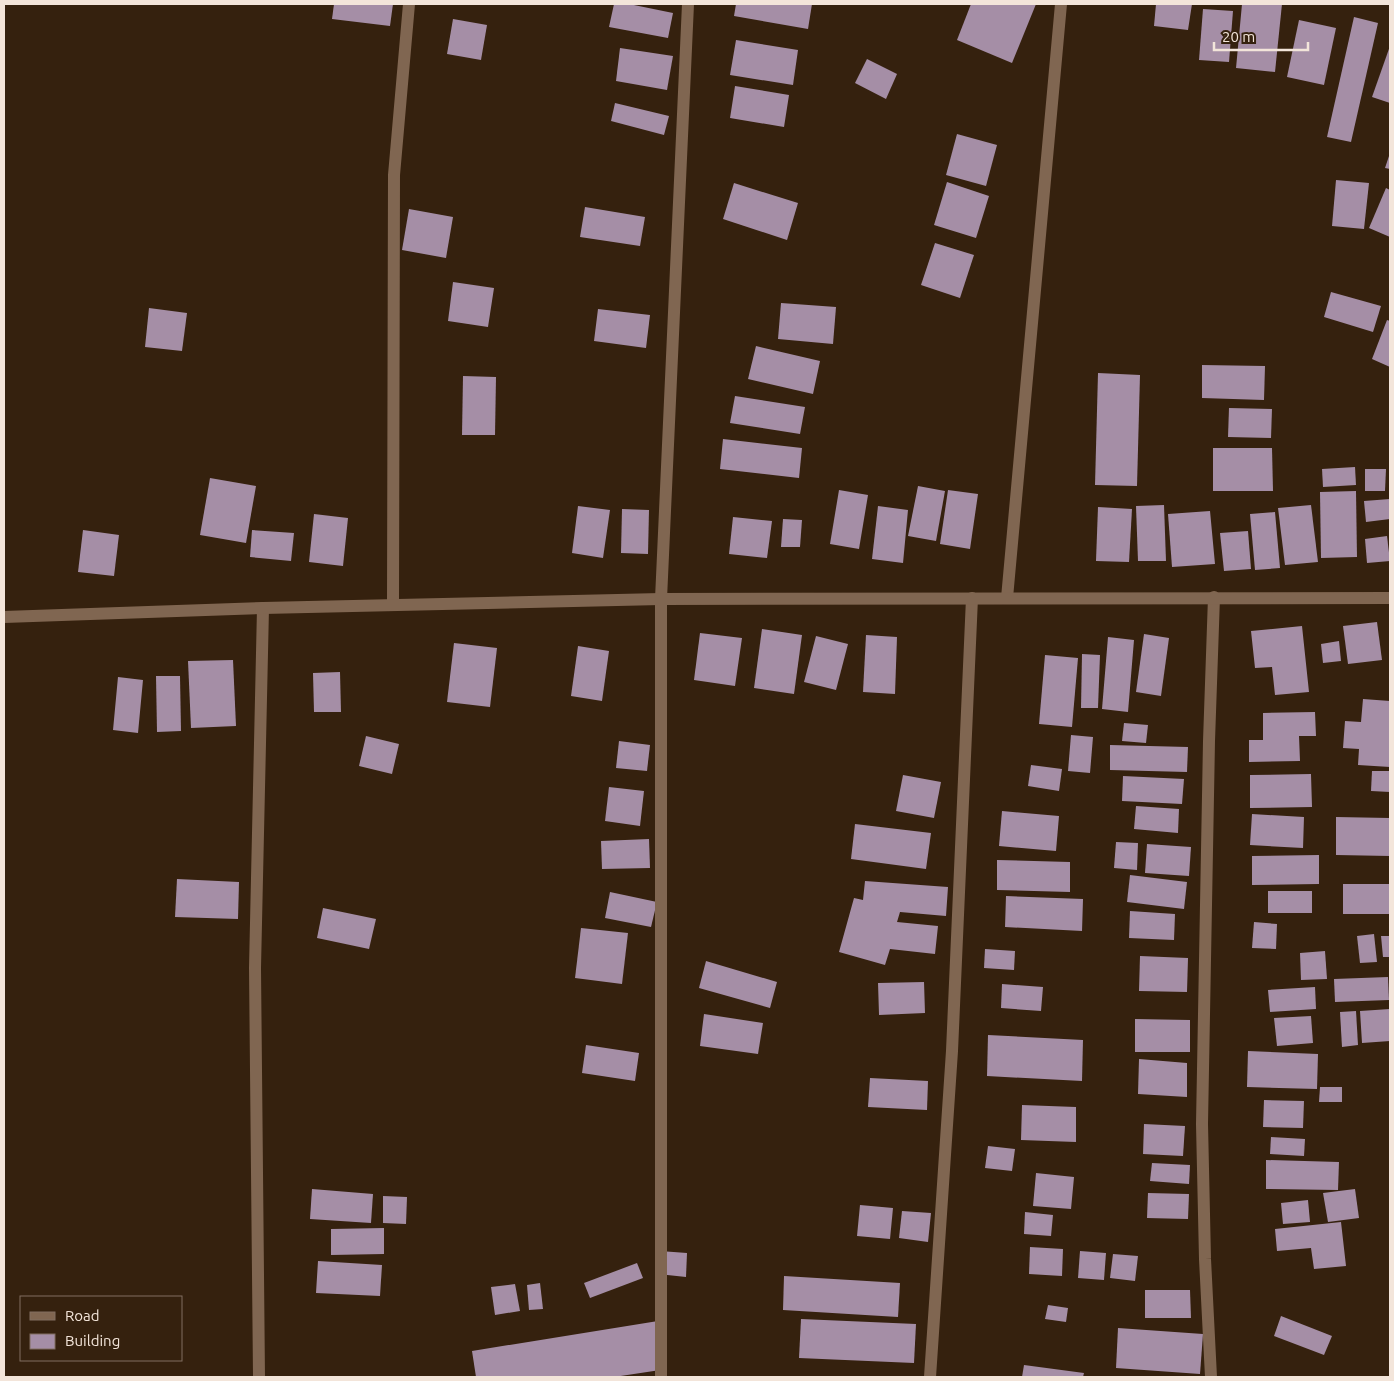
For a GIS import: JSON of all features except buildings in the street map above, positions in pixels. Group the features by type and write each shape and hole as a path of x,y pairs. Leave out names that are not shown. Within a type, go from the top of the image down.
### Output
{"street":[{"path":"393,605 394,176 409,4"},
{"path":"661,1377 661,599 688,4"},
{"path":"1007,598 1061,4"},
{"path":"1210,1377 1202,1124 1208,761 1214,597"},
{"path":"930,1377 952,1051 972,598"},
{"path":"4,617 263,608 661,599 1390,598"},
{"path":"259,1377 255,968 263,608"}]}
